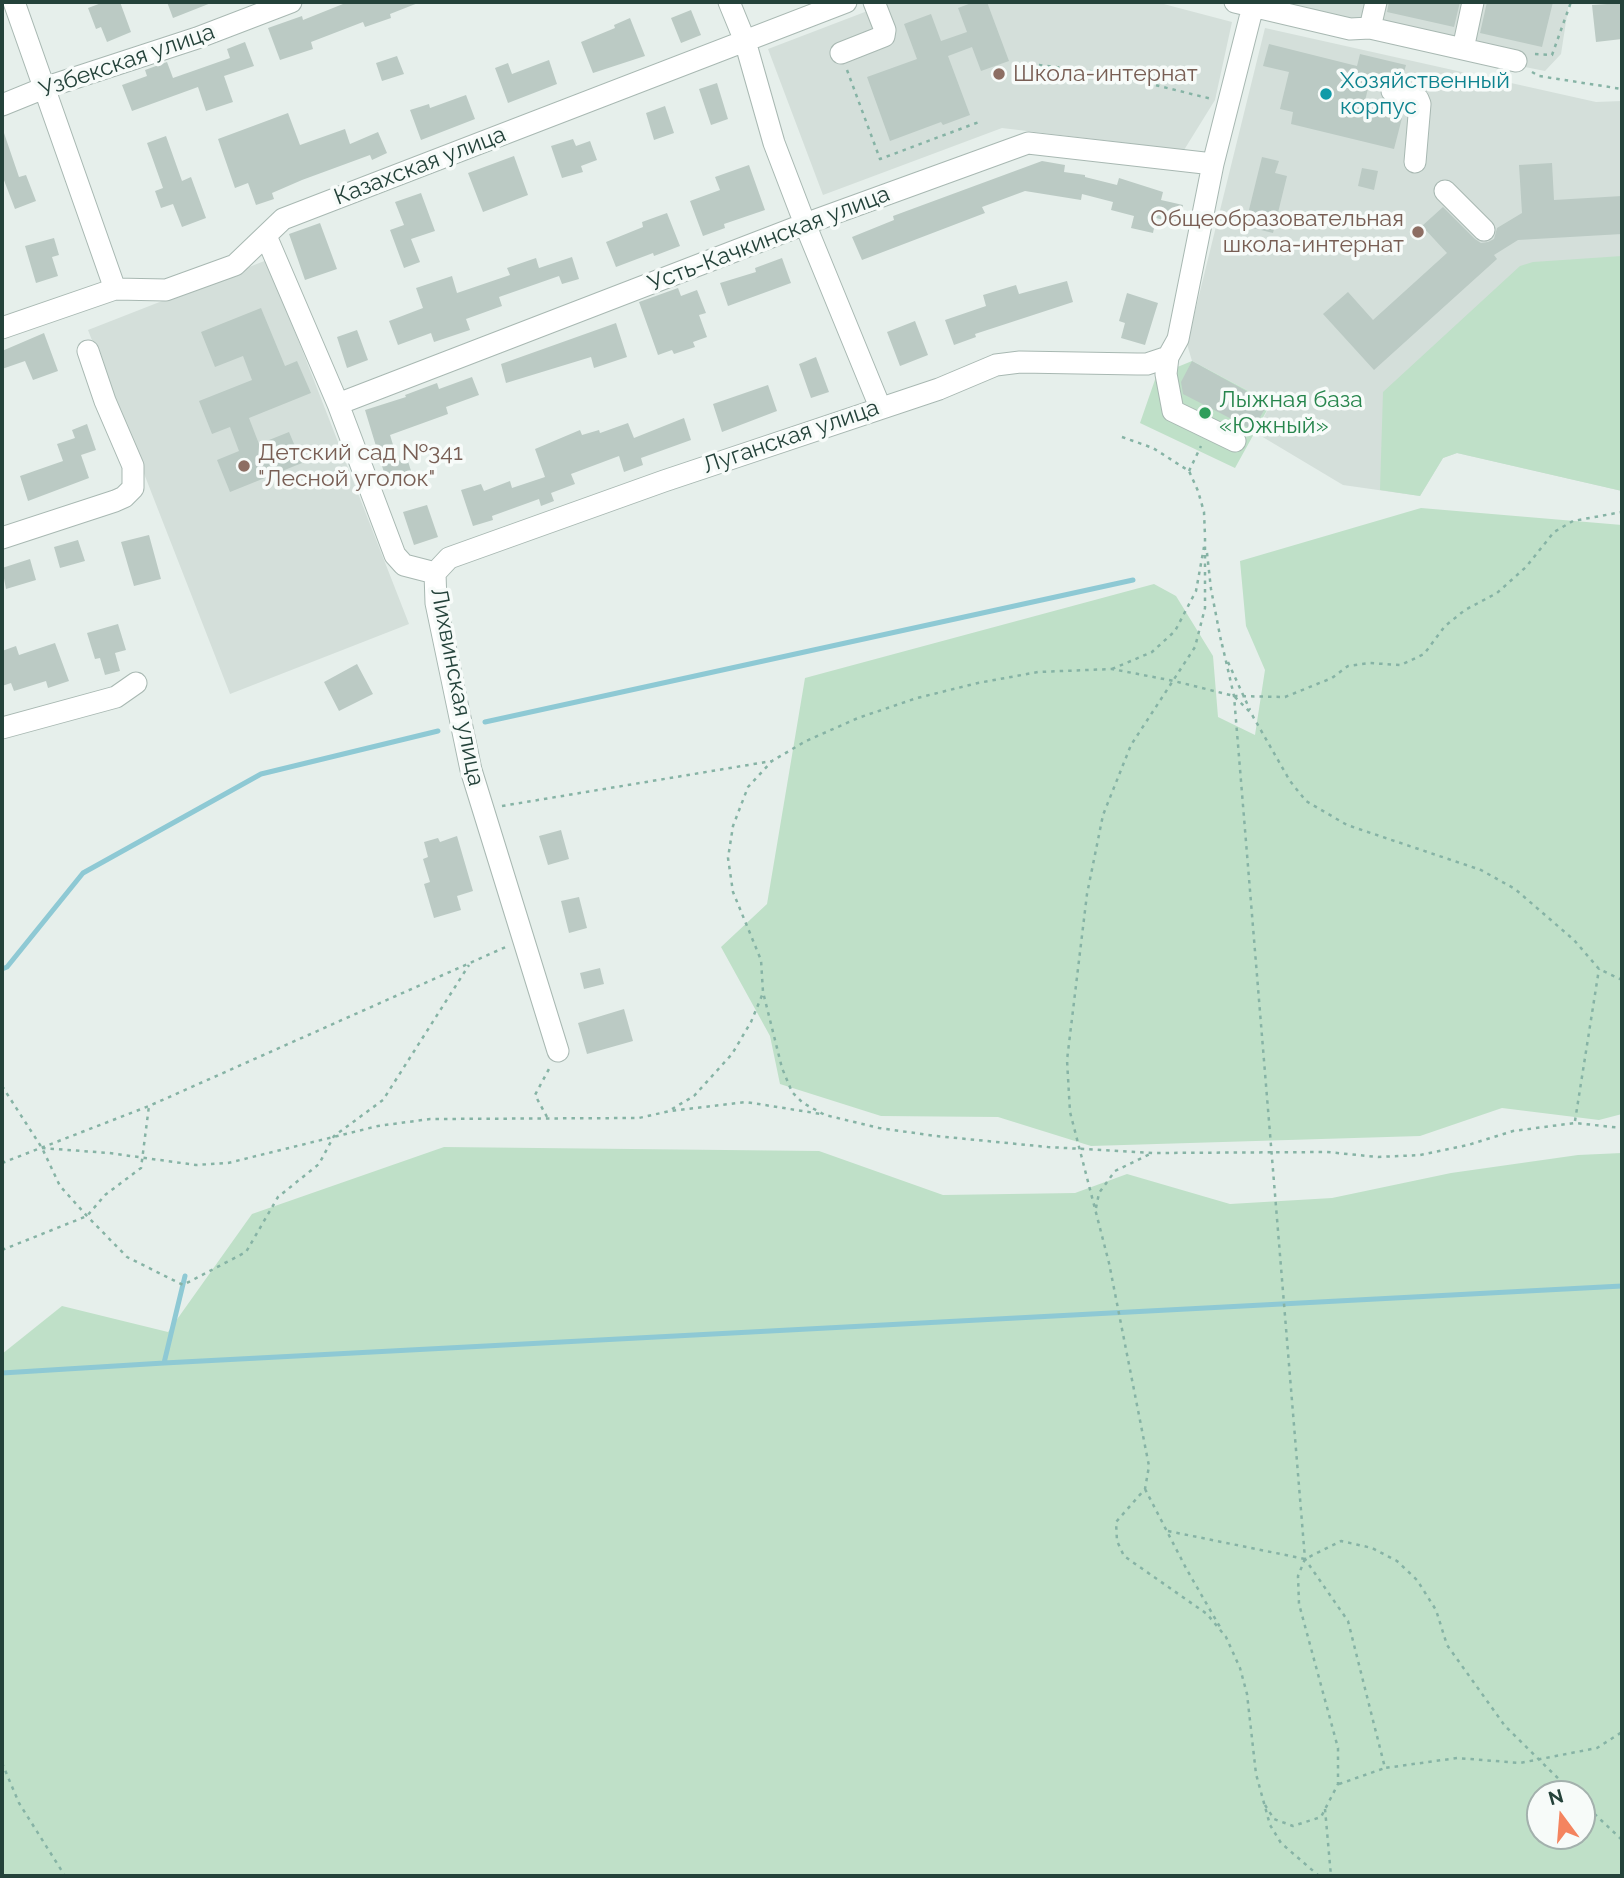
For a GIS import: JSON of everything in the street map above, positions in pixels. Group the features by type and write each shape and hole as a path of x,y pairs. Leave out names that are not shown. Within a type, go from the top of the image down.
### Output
{"street":[{"path":"14,2 115,289"},
{"name":"Узбекская улица","path":"2,105 44,88 197,38 291,2"},
{"path":"729,2 745,41 774,142 880,407"},
{"name":"Казахская улица","path":"2,328 115,289 166,290 235,265 283,219 846,2"},
{"path":"841,53 884,36 885,30 874,2"},
{"path":"1370,27 1376,2"},
{"path":"1463,49 1473,2"},
{"path":"1235,440 1173,411 1165,358 1178,339 1247,3 1350,29 1370,27 1516,61"},
{"path":"1392,91 1412,96 1418,99 1420,104 1415,162"},
{"name":"Усть-Качкинская улица","path":"338,404 805,224 1028,143 1213,163"},
{"path":"1445,191 1484,230"},
{"name":"Лихвинская улица","path":"266,236 338,404 395,555 404,565 435,573 436,603 471,770 558,1051"},
{"path":"2,538 115,501 130,493 134,482 133,466 100,389 88,351"},
{"name":"Луганская улица","path":"435,573 449,558 664,481 939,389 985,368 1009,362 1137,364 1165,358"},
{"path":"2,728 116,697 136,682"}],"path":[{"path":"1571,2 1552,55 1522,53 1516,61 1538,76 1622,89"},
{"path":"841,53 880,159 979,122"},
{"path":"1022,63 1106,73 1215,100"},
{"path":"1189,471 1209,428"},
{"path":"1122,437 1153,449 1189,471 1204,512 1205,608 1195,647 1131,745 1104,814 1090,881 1067,1060 1070,1112 1109,1263 1149,1466 1145,1489 1116,1521 1117,1541 1124,1556 1207,1614 1226,1637"},
{"path":"825,1115 803,1103 792,1092 782,1068 763,992 761,960 733,892 728,858 733,826 748,787 772,761 806,741 858,718 917,698 1038,672 1112,669 1234,696 1284,697 1332,678 1348,666 1369,663 1401,665 1424,654 1445,626 1465,610 1497,593 1516,576 1553,532 1573,521 1622,512"},
{"path":"1205,538 1211,589 1234,696 1306,1559 1348,1621 1385,1768"},
{"path":"1112,669 1152,652 1175,631 1196,591 1205,538"},
{"path":"1222,645 1251,713 1290,781 1306,801 1347,825 1481,870 1515,889 1574,940 1599,969 1622,980"},
{"path":"1234,696 1251,713"},
{"path":"484,809 772,761"},
{"path":"2,1163 149,1106 523,939"},
{"path":"2,1086 42,1148 60,1186 127,1257 183,1284 246,1252 278,1197 319,1164 334,1136 383,1100 469,965"},
{"path":"1575,1123 1599,969"},
{"path":"670,1111 694,1096 732,1054 751,1022 763,992"},
{"path":"547,1118 536,1095 558,1051"},
{"path":"42,1148 196,1165 228,1163 334,1136 430,1119 639,1118 670,1111 746,1102 825,1115 879,1128 936,1136 1153,1153 1327,1152 1378,1157 1420,1155 1468,1145 1513,1131 1575,1123 1622,1128"},
{"path":"2,1250 88,1216 105,1195 141,1168 149,1106"},
{"path":"1095,1211 1099,1193 1115,1171 1153,1153"},
{"path":"1145,1489 1226,1637 1240,1668 1247,1694 1256,1774 1270,1825 1281,1843 1319,1876"},
{"path":"1167,1531 1306,1559"},
{"path":"1263,1801 1274,1819 1293,1826 1321,1817 1338,1784 1338,1748 1299,1604 1298,1576 1306,1559 1341,1541 1373,1548 1397,1560 1417,1580 1436,1610 1447,1645 1504,1726 1560,1780"},
{"path":"1338,1784 1385,1768 1457,1758 1520,1763 1597,1748 1622,1732"},
{"path":"2,1763 19,1803 65,1876"},
{"path":"1325,1809 1331,1876"},
{"path":"1596,1815 1622,1840"}],"shaded area":[{"name":"Школа-интернат","path":"891,2 1156,2 1232,22 1215,100 1184,150 1002,128 823,195 768,49"},
{"path":"1272,2 1569,2 1561,54 1545,71 1268,16"},
{"name":"Общеобразовательная школа-интернат","path":"1265,28 1596,102 1622,101 1622,491 1457,453 1443,458 1420,496 1343,485 1256,433 1271,403 1192,361 1187,344"},
{"name":"Детский сад №341 \"Лесной уголок\"","path":"267,260 409,624 230,694 88,330"}],"green space":[{"path":"1622,256 1622,491 1457,453 1443,458 1420,496 1380,490 1383,392 1520,266 1533,262"},
{"name":"Лыжная база «Южный»","path":"1192,361 1271,403 1235,468 1140,423 1158,371"},
{"path":"1421,508 1622,525 1622,1114 1599,1120 1502,1108 1420,1136 1091,1146 998,1117 881,1116 780,1084 770,1036 721,947 767,904 805,678 1154,584 1176,596 1213,656 1218,717 1255,735 1265,670 1246,626 1240,561"},
{"path":"444,1147 819,1151 943,1195 1075,1193 1127,1174 1230,1204 1332,1198 1451,1173 1578,1155 1622,1153 1622,1876 2,1876 2,1354 62,1306 168,1332 252,1214"}],"building":[{"path":"104,2 120,2 131,32 107,42 101,27 96,29 88,8"},
{"path":"167,2 211,2 211,3 173,18"},
{"path":"348,2 418,3 390,14 391,18 365,27 363,22 311,42 313,49 280,60 268,28 302,16 303,20"},
{"path":"974,2 987,2 1009,61 981,71 972,47 948,56 970,115 943,125 941,122 890,141 867,77 917,59 904,24 931,14 941,41 967,32 958,8"},
{"path":"1389,2 1460,2 1454,27 1387,12"},
{"path":"1487,2 1553,2 1542,47 1480,33"},
{"path":"1622,3 1622,39 1596,42 1592,5"},
{"path":"691,10 701,35 681,43 671,18"},
{"path":"630,18 645,56 593,73 581,42 615,28 614,25"},
{"path":"245,42 254,66 224,76 233,102 206,111 198,87 132,111 122,85 147,76 145,70 167,62 173,78 230,58 227,49"},
{"name":"Хозяйственный корпус","path":"1269,44 1357,66 1360,54 1406,65 1402,79 1372,72 1363,109 1402,118 1394,149 1291,124 1293,112 1280,109 1289,72 1263,66"},
{"path":"397,56 404,74 382,81 376,63"},
{"path":"549,60 557,84 508,103 495,68 508,63 512,74"},
{"path":"717,83 728,119 711,125 699,89"},
{"path":"466,95 475,119 421,140 410,110 429,104 430,108"},
{"path":"665,106 674,133 654,140 646,113"},
{"path":"288,113 300,145 345,129 350,144 378,132 387,153 372,160 370,155 302,180 272,193 274,199 256,205 248,183 235,188 218,139"},
{"path":"2,133 19,177 26,175 36,201 15,209 2,175"},
{"path":"166,136 182,181 191,177 206,218 182,227 173,204 161,208 155,191 163,188 147,143"},
{"path":"573,139 576,146 590,141 597,160 581,166 583,172 562,178 551,146"},
{"path":"514,156 528,195 483,212 468,173"},
{"path":"1262,157 1279,161 1275,173 1287,176 1273,233 1245,226"},
{"path":"1042,161 1065,165 1064,172 1117,185 1119,178 1163,192 1161,200 1183,205 1179,224 1156,218 1153,233 1131,228 1134,216 1111,210 1113,202 1082,194 1081,200 1025,191 982,207 985,213 862,260 852,237 894,220 893,216"},
{"path":"1552,163 1554,200 1622,196 1622,234 1518,240 1494,255 1497,259 1374,370 1323,314 1348,292 1373,320 1447,253 1422,226 1443,207 1475,239 1481,243 1488,242 1494,239 1497,228 1522,213 1519,165"},
{"path":"749,165 765,210 724,224 725,228 703,236 690,201 720,190 715,177"},
{"path":"1362,168 1378,171 1374,190 1358,186"},
{"path":"421,193 435,231 411,239 420,262 404,268 390,230 404,225 395,202"},
{"path":"667,213 680,246 616,267 606,242 643,227 642,222"},
{"path":"320,223 337,269 305,280 289,234"},
{"path":"54,238 59,255 52,257 58,276 36,283 25,246"},
{"path":"572,257 579,279 562,284 559,276 499,297 502,306 466,319 470,330 434,342 431,333 398,345 389,321 423,308 416,288 452,276 457,293 510,275 507,268 536,258 539,268"},
{"path":"782,258 791,283 728,306 720,283 756,272 755,268"},
{"path":"1067,281 1073,302 975,334 976,337 954,345 945,320 986,306 983,295 1016,285 1019,294"},
{"path":"678,288 681,296 697,290 706,313 699,315 707,337 693,342 695,347 674,354 672,350 658,355 639,302"},
{"path":"1127,293 1158,303 1145,345 1121,338 1125,323 1119,321"},
{"path":"261,308 285,366 297,361 311,393 249,418 259,444 289,432 302,463 230,492 217,460 239,451 230,427 212,434 199,401 252,380 243,356 215,367 201,332"},
{"path":"915,321 928,355 900,366 887,332"},
{"path":"616,323 627,357 594,368 591,357 506,383 501,364"},
{"path":"357,330 368,360 347,368 337,337"},
{"path":"44,333 58,371 33,380 25,361 2,369 2,351"},
{"path":"816,357 829,392 811,398 799,364"},
{"path":"1192,361 1268,403 1253,430 1183,394 1181,382"},
{"path":"472,377 479,395 446,407 448,414 390,435 398,461 407,458 411,471 386,479 365,410 406,397 405,395 437,383 439,389"},
{"path":"768,385 777,411 722,432 713,404"},
{"path":"684,418 691,440 641,458 643,465 624,472 619,456 571,474 575,484 551,493 554,501 541,506 539,499 473,526 461,490 481,484 484,491 510,481 512,488 545,477 535,449 580,430 582,435 599,430 600,433 628,423 634,438"},
{"path":"87,424 96,450 81,455 89,478 28,501 20,476 63,461 57,444 75,438 72,430"},
{"path":"427,505 438,537 414,545 403,512"},
{"path":"149,535 161,579 134,586 121,542"},
{"path":"78,540 85,561 60,568 54,547"},
{"path":"30,559 36,580 6,589 2,568"},
{"path":"118,624 126,650 115,653 120,671 105,675 100,658 95,659 87,633"},
{"path":"55,643 69,681 48,688 46,681 14,691 11,683 2,686 2,651 16,646 19,655"},
{"path":"357,664 373,694 339,711 324,682"},
{"path":"561,830 569,859 548,865 539,836"},
{"path":"457,836 473,891 457,896 461,910 434,918 424,884 430,882 423,859 428,857 424,842 438,838 440,842"},
{"path":"579,897 587,928 569,933 561,901"},
{"path":"600,968 604,984 584,989 580,973"},
{"path":"624,1009 633,1041 587,1054 578,1023"}],"waterway":[{"path":"485,722 1133,580"},
{"path":"2,969 7,967 83,873 261,774 438,731"},
{"path":"164,1363 185,1276"},
{"path":"2,1373 1622,1286"}],"place":[{"name":"Школа-интернат","path":"999,74"},
{"name":"Хозяйственный корпус","path":"1326,94"},
{"name":"Общеобразовательная школа-интернат","path":"1418,232"},
{"name":"Лыжная база «Южный»","path":"1205,413"},
{"name":"Детский сад №341 \"Лесной уголок\"","path":"244,466"}]}
